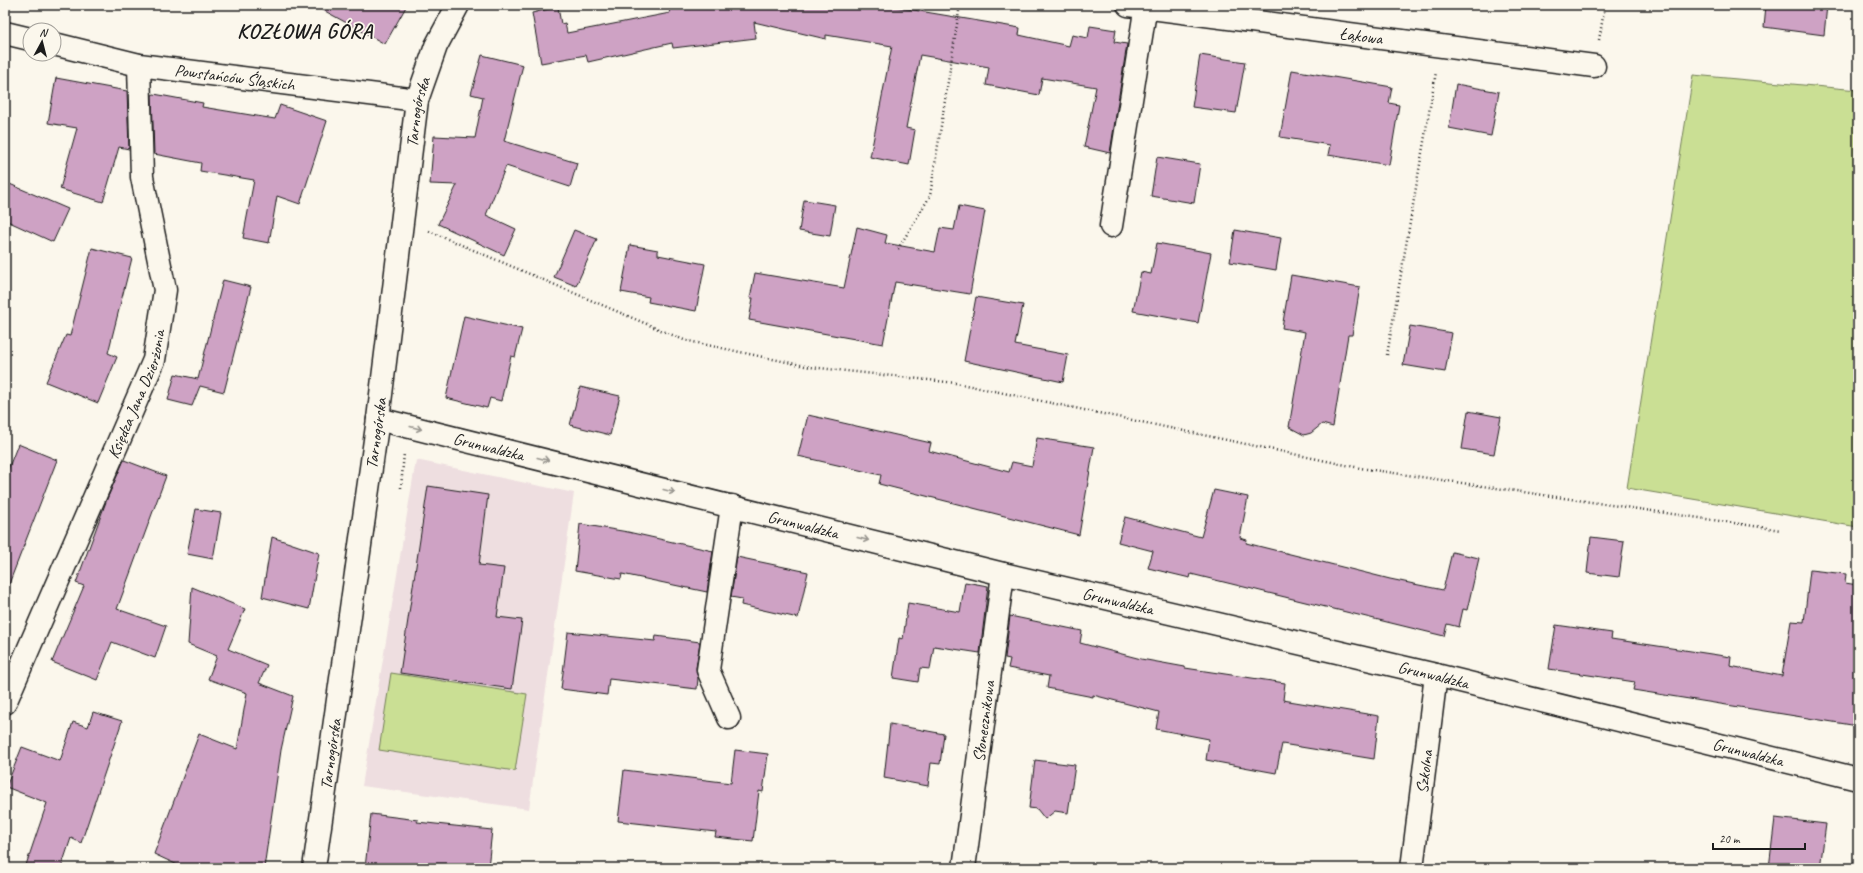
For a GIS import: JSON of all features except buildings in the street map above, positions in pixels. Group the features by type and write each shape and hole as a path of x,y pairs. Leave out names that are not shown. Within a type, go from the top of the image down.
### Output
{"street":[{"name":"Tarnogórska","path":"314,868 378,419 417,100 436,46 458,5"},
{"name":"Łąkowa","path":"1140,6 1594,66"},
{"path":"1111,226 1140,6"},
{"path":"5,33 22,37"},
{"name":"Powstańców Śląskich","path":"62,46 140,64 417,100"},
{"name":"Księdza Jana Dzierżonia","path":"5,703 154,360 165,290 142,177 140,64"},
{"name":"Grunwaldzka","path":"378,419 1003,574 1436,675 1858,779"},
{"path":"729,718 708,670 732,506"},
{"name":"Słonecznikowa","path":"964,868 1003,574"},
{"name":"Szkolna","path":"1412,868 1436,675"}],"path":[{"path":"898,249 930,196 960,5"},
{"path":"1594,66 1606,5"},
{"path":"1387,354 1441,46"},
{"path":"403,221 684,340 810,367 956,383 1360,468 1781,530"}],"shaded area":[{"path":"416,460 574,493 529,809 362,786"}],"green space":[{"path":"1693,75 1858,90 1858,527 1627,488"},
{"path":"391,673 527,694 515,771 379,750"}],"district":[{"name":"KOZŁOWA GÓRA","path":"305,31"}]}
